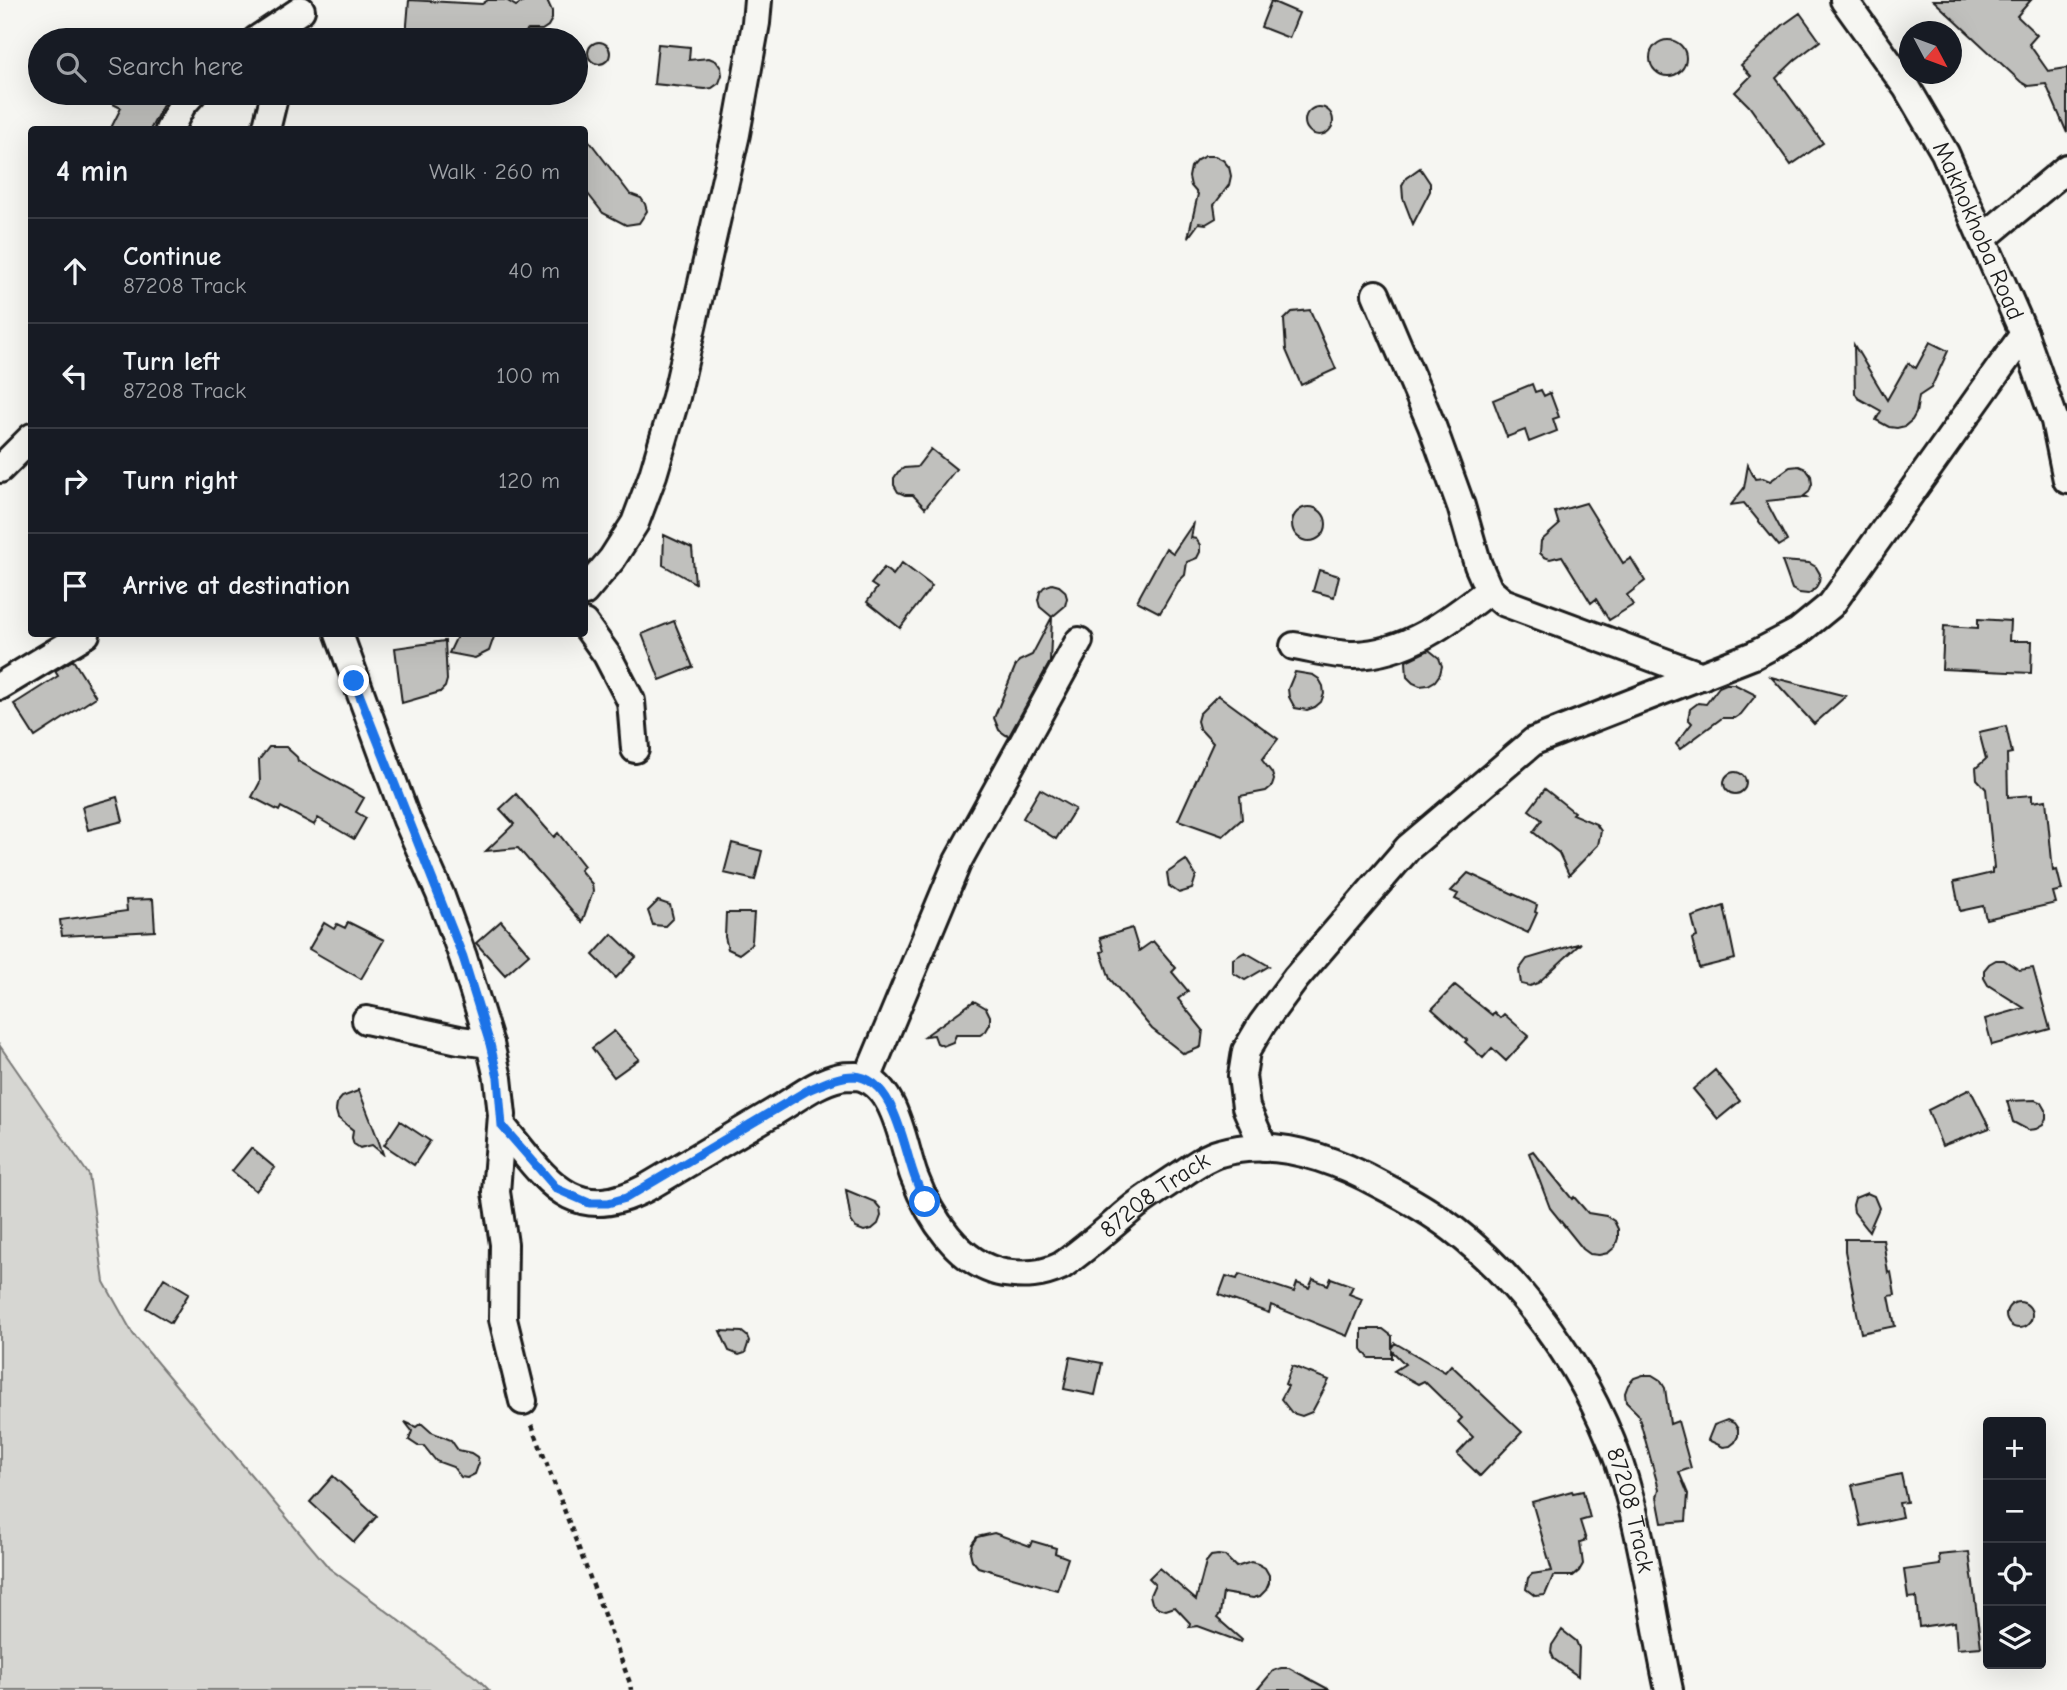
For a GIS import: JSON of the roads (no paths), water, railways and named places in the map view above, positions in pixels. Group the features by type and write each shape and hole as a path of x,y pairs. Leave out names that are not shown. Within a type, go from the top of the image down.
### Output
{"street":[{"path":"588,587 612,559 635,523 668,423 736,134 758,0"},
{"name":"Makhokhoba Road","path":"1844,0 1907,88 1945,153 2024,334 2055,421 2067,480"},
{"path":"272,28 303,5"},
{"path":"297,28 303,5"},
{"path":"171,126 182,105"},
{"path":"267,126 272,105"},
{"path":"1983,238 2067,168"},
{"path":"1376,294 1432,426 1461,506 1478,565 1489,590 1503,602 1702,676"},
{"path":"1264,1148 1246,1107 1242,1076 1246,1052 1262,1024 1296,978 1408,848 1534,741 1754,655 1798,632 1831,605 2024,334"},
{"path":"0,469 28,441"},
{"path":"1294,646 1352,655 1383,651 1419,638 1454,618 1489,590"},
{"path":"588,629 607,655 631,701 635,749"},
{"path":"0,686 81,637"},
{"path":"340,637 407,820 440,894 490,1044 498,1078 502,1126 496,1192 504,1244 503,1319 523,1401"},
{"path":"502,1126 557,1189 589,1203 608,1203 646,1188 808,1090 840,1077 857,1076 867,1079 958,860 1079,641"},
{"path":"366,1020 490,1044"},
{"name":"87208 Track","path":"867,1079 880,1088 891,1105 925,1202 959,1248 971,1260 989,1270 1030,1275 1047,1272 1078,1254 1138,1204 1195,1165 1218,1153 1264,1148 1299,1152 1357,1172 1422,1207 1476,1248 1503,1273 1535,1311 1578,1375 1597,1410 1629,1495 1669,1690"}]}
